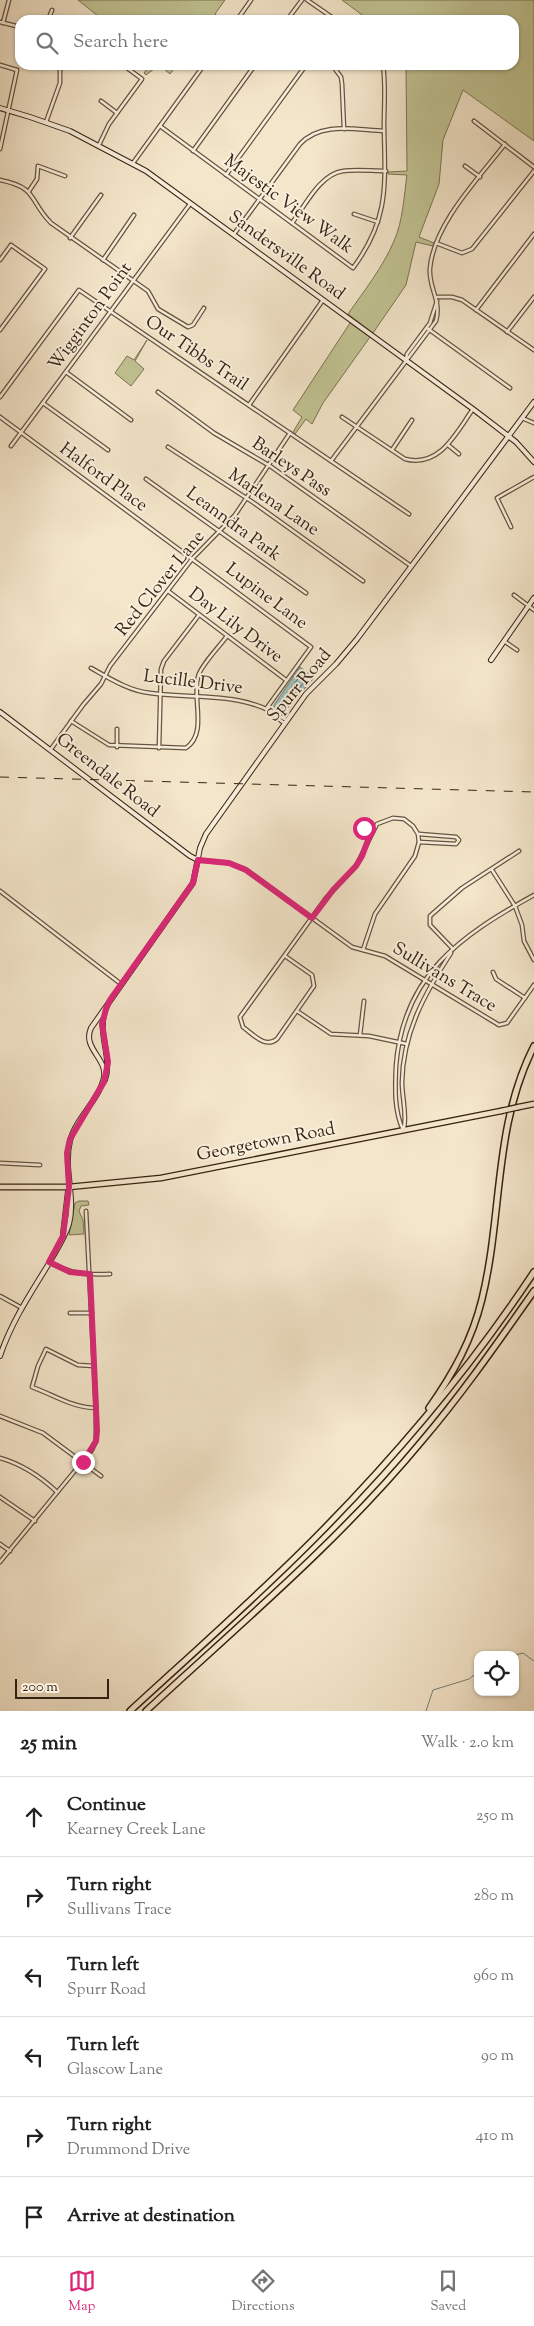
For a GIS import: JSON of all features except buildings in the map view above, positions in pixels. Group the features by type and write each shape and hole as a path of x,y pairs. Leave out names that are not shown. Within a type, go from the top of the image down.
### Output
{"highway":[{"path":"412,1433 453,1372 476,1322 487,1276 500,1159 508,1118 520,1077 534,1046"},
{"path":"130,1711 318,1536 412,1433 478,1352 534,1272"},
{"path":"146,1711 350,1521 421,1443 472,1378 534,1291"}],"main road":[{"name":"Georgetown Road","path":"0,1187 69,1187 162,1178 534,1104"}],"street":[{"path":"9,0 2,23 15,26"},
{"path":"240,15 251,0"},
{"path":"291,15 302,0"},
{"path":"307,0 329,15"},
{"path":"50,15 52,10"},
{"path":"0,65 15,69"},
{"path":"0,149 17,70"},
{"path":"46,122 60,83 60,70"},
{"path":"99,145 117,113 142,79 130,70"},
{"path":"133,163 200,70"},
{"path":"193,151 251,70"},
{"path":"226,175 302,70"},
{"path":"336,70 341,77 342,84 344,129"},
{"name":"Majestic View Walk","path":"160,126 353,268 367,247 384,202 386,171 383,70"},
{"path":"101,101 117,113"},
{"name":"Sandersville Road","path":"0,108 46,122 99,145 133,163 234,234 473,409 508,436 534,462"},
{"path":"474,121 534,167"},
{"path":"234,234 305,138 321,130 384,131"},
{"path":"331,461 406,361 438,314 437,297 430,275 436,243 444,226 505,144"},
{"path":"29,191 37,179 38,166 65,176"},
{"path":"465,166 480,177"},
{"path":"292,223 322,184 336,173 352,170 386,171"},
{"path":"436,243 462,253 472,249 534,171"},
{"path":"0,180 14,183 29,191 48,220 70,238 148,291 158,309 188,327 193,325 204,308"},
{"path":"70,238 102,194"},
{"name":"Wigginton Point","path":"11,446 191,203"},
{"path":"354,214 378,222"},
{"path":"102,260 134,215"},
{"path":"476,310 534,234"},
{"path":"0,260 11,245 45,269 0,330"},
{"name":"Our Tibbs Trail","path":"0,397 79,290 409,514"},
{"path":"437,297 457,298 534,350"},
{"path":"507,332 534,297"},
{"path":"249,405 323,300"},
{"path":"428,329 510,388"},
{"path":"66,372 131,420"},
{"name":"Barleys Pass","path":"158,392 214,433 270,466 410,566"},
{"name":"Spurr Road","path":"97,1093 104,1077 104,1071 91,1048 89,1032 193,883 202,841 211,826 313,685 342,658 534,402"},
{"path":"43,403 108,450"},
{"path":"342,417 405,459 416,462 436,456 448,445 473,409"},
{"name":"Halford Place","path":"0,418 192,559"},
{"path":"522,418 534,423"},
{"path":"392,450 412,420"},
{"name":"Red Clover Lane","path":"52,749 105,676 110,666 192,559 221,531 247,500 290,434"},
{"path":"448,445 459,454"},
{"name":"Marlena Lane","path":"168,447 363,581"},
{"path":"511,527 497,498 534,477"},
{"name":"Leanndra Park","path":"146,479 306,593"},
{"name":"Lupine Lane","path":"192,559 310,646 266,709"},
{"name":"Day Lily Drive","path":"168,591 286,680"},
{"path":"514,595 534,610"},
{"path":"491,660 534,598"},
{"path":"159,748 161,669 164,661 198,614"},
{"path":"71,721 101,742 117,747 186,748 192,744 197,733 198,677 227,636"},
{"path":"504,641 517,650"},
{"name":"Lucille Drive","path":"91,668 139,691 238,699 266,709 285,722"},
{"name":"Greendale Road","path":"0,712 52,749 140,819 198,860"},
{"path":"117,729 117,747"},
{"path":"285,956 312,975 315,983 277,1039 269,1044 243,1027 240,1017 333,890 356,866 374,826 384,820 404,819 413,826 418,834 419,842 415,856 375,914 363,950"},
{"path":"371,832 364,828 362,822 368,822 374,826"},
{"path":"418,834 456,837 459,840 456,844 419,842"},
{"path":"453,949 430,925 430,916 462,888 518,852"},
{"name":"Sullivans Trace","path":"198,860 229,863 246,870 352,947 385,956 499,1025 507,1023 534,985"},
{"path":"492,870 515,906 522,924 524,942 534,960"},
{"path":"0,891 121,984"},
{"path":"403,1130 398,1119 396,1084 400,1042 406,1016 425,980 437,963 453,949 493,918 534,895"},
{"path":"403,1130 406,1118 402,1084 407,1044 414,1018 431,984 453,949"},
{"path":"493,972 496,979 525,998"},
{"name":"Spurr Road","path":"0,1356 5,1341 22,1308 63,1236 69,1187 67,1153 70,1139 108,1072 102,1024 110,1000"},
{"path":"360,1035 364,1001"},
{"path":"296,1011 331,1034 360,1035 407,1044"},
{"path":"396,1084 402,1084"},
{"path":"0,1164 40,1166"},
{"path":"0,1562 83,1462 96,1441 92,1313 86,1211"},
{"path":"49,1262 70,1272 110,1274"},
{"path":"0,1296 22,1308"},
{"path":"70,1313 92,1313"},
{"path":"94,1366 78,1365 46,1349 38,1366 32,1387 73,1405 83,1408 96,1408"},
{"path":"0,1416 43,1433 100,1476"},
{"path":"0,1458 14,1462 45,1481 58,1492"},
{"path":"0,1497 35,1521"},
{"path":"0,1544 10,1551"}],"green space":[{"path":"78,0 225,0 215,14 216,15 97,15"},
{"path":"342,0 534,0 534,141 463,90 443,140 439,184 419,237 434,243 433,246 416,242 406,285 373,333 348,314 384,260 394,241 399,225 407,175 388,174 388,172 407,171 406,70 519,70 519,15 362,15"},
{"path":"146,70 152,70 146,75 144,73"},
{"path":"165,70 173,70 170,74"},
{"path":"350,323 370,337 323,403 312,424 306,419 295,434 293,432 302,417 293,410"},
{"path":"147,340 135,361 144,369 131,386 115,373 127,356 134,360"},
{"path":"88,1201 89,1205 81,1206 79,1211 83,1220 84,1234 69,1235 75,1203"}],"water":[{"path":"300,667 314,678 284,712 274,708 274,705"}],"waterway":[{"path":"519,1654 523,1653 534,1661"},
{"path":"426,1711 433,1690 469,1679 474,1675"}],"railway":[{"path":"0,777 534,792"}],"route":[{"path":"83,1462 92,1450 96,1441 97,1431 90,1274 79,1274 63,1270 49,1262 63,1236 69,1187 67,1153 70,1139 108,1072 102,1024 103,1016 110,1000 193,883 198,860 219,861 237,865 257,876 312,918 326,898 349,875 362,856 371,832 364,828"}]}
